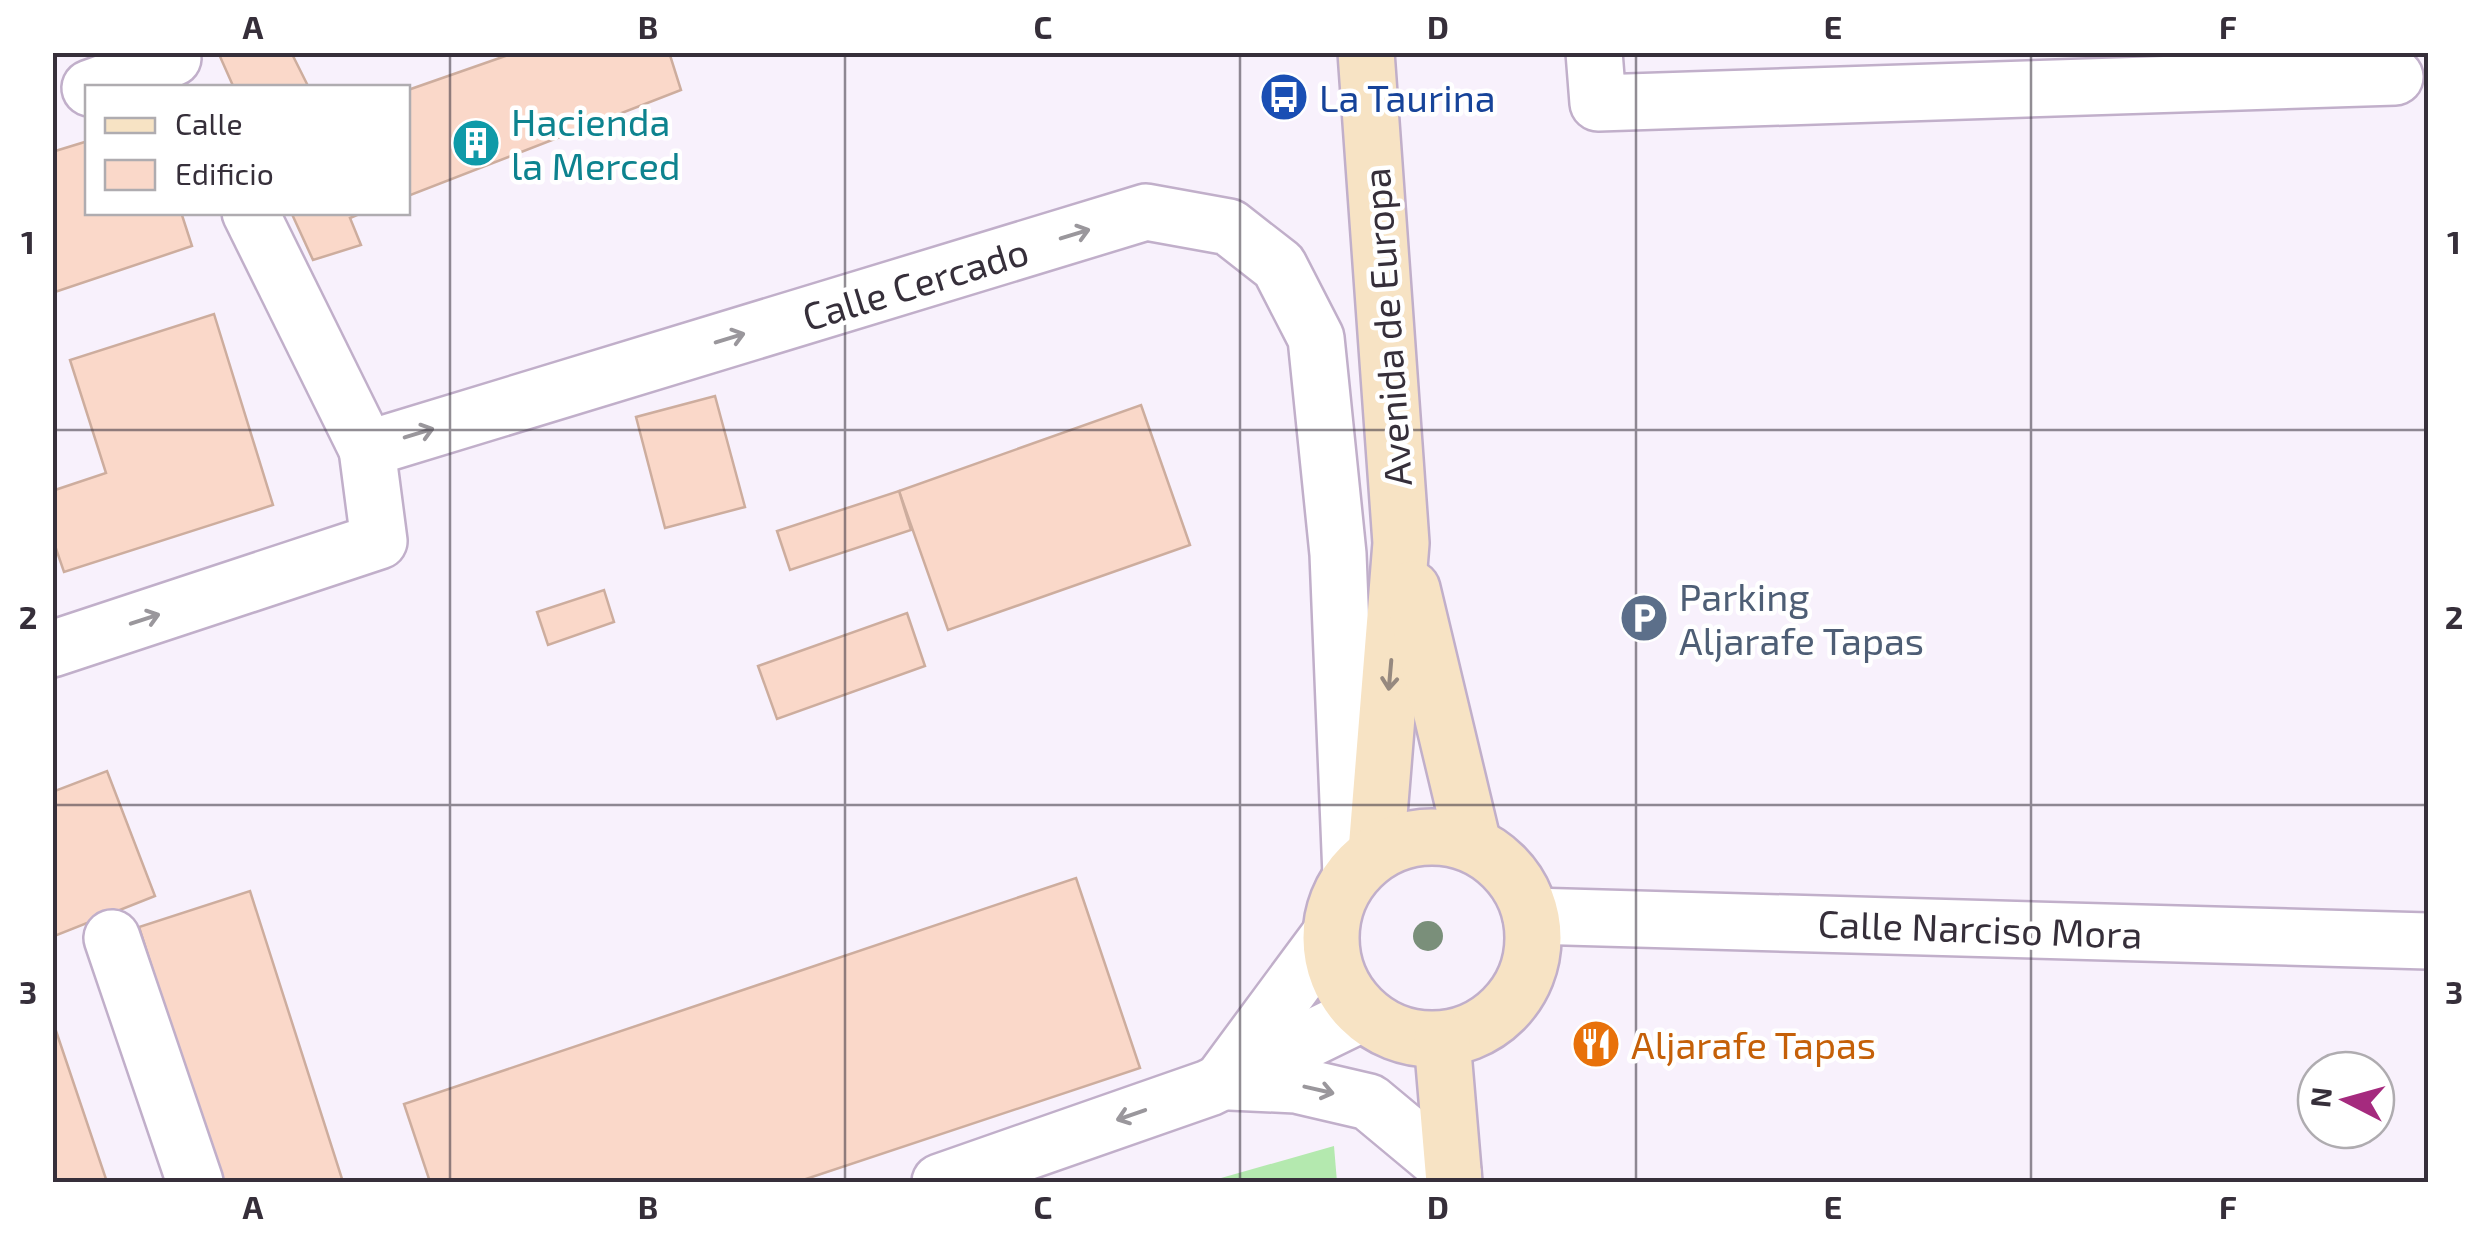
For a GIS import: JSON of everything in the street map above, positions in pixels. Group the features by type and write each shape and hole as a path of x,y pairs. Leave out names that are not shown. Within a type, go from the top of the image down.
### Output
{"main road":[{"name":"Avenida de Europa","path":"1366,52 1401,542 1473,844"},
{"name":"Avenida de Europa","path":"1363,864 1401,542"},
{"path":"1440,835 1473,844 1500,860 1520,886 1531,916 1532,950 1523,984 1504,1011 1476,1030 1442,1040 1414,1039 1387,1030 1362,1013 1345,992 1333,964 1330,936 1335,904 1363,864 1407,839 1440,835"},
{"path":"1442,1040 1454,1177"}],"street":[{"path":"1594,52 1598,104 2401,72"},
{"path":"100,85 177,66"},
{"path":"52,100 85,89"},
{"name":"Calle Cercado","path":"366,449 1146,212 1230,227 1279,266 1316,338 1363,864"},
{"path":"52,650 380,541 366,449 251,215"},
{"name":"Calle Narciso Mora","path":"1531,916 2428,941"},
{"path":"1222,1081 1330,936"},
{"path":"112,938 195,1182"},
{"path":"940,1182 1222,1081 1362,1013"},
{"path":"1222,1081 1296,1085 1370,1102 1454,1177"}],"green space":[{"path":"1334,1146 1337,1182 1207,1182"}],"building":[{"path":"218,52 291,52 308,85 233,85"},
{"name":"Hacienda la Merced","path":"517,52 669,52 681,90 410,195 410,89"},
{"path":"85,142 85,215 182,215 192,246 52,293 52,152"},
{"path":"292,215 357,215 350,218 361,245 313,260"},
{"path":"214,314 273,505 64,572 52,537 52,491 106,473 70,360"},
{"path":"715,396 745,507 665,528 636,417"},
{"path":"1141,405 1190,545 948,630 899,491"},
{"path":"899,491 911,530 790,570 777,531"},
{"path":"604,590 614,622 548,645 537,612"},
{"path":"907,613 925,666 777,719 758,666"},
{"path":"107,771 155,896 52,937 52,792"},
{"path":"1076,878 1140,1068 797,1182 430,1182 404,1104"},
{"path":"250,891 343,1182 220,1182 139,927"},
{"path":"52,1019 107,1182 52,1182"}],"place":[{"name":"La Taurina","path":"1284,97"},
{"name":"Hacienda la Merced","path":"476,143"},
{"name":"Parking Aljarafe Tapas","path":"1644,618"},
{"name":"Aljarafe Tapas","path":"1596,1044"}]}
